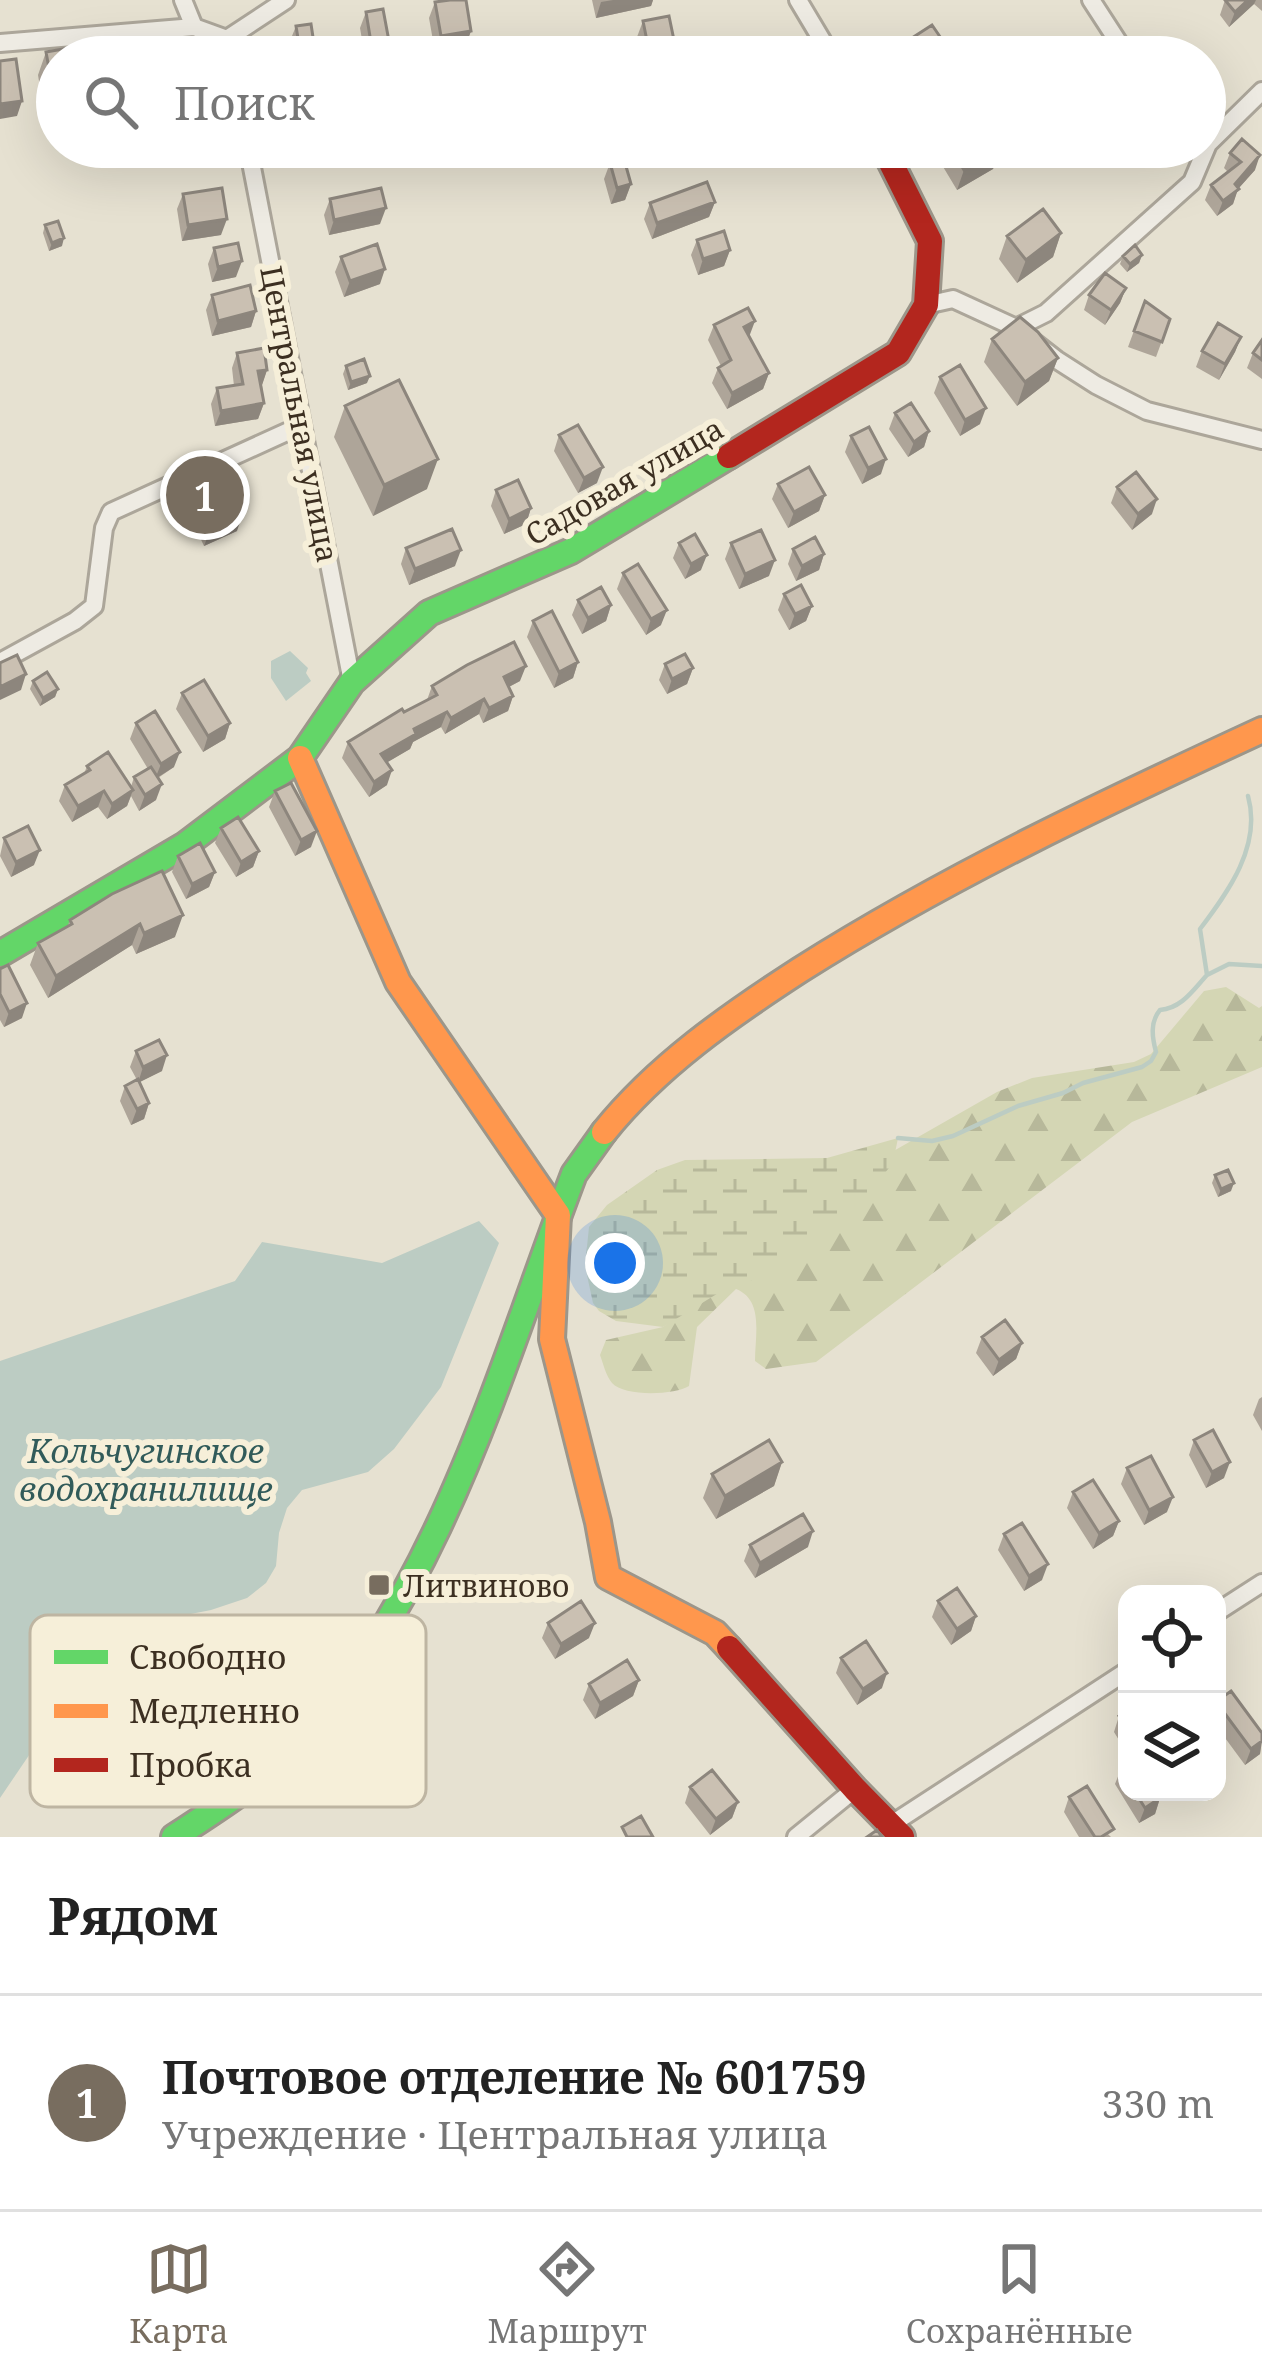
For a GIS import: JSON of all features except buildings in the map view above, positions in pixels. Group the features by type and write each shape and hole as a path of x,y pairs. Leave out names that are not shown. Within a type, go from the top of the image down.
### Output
{"street":[{"path":"183,0 194,27"},
{"path":"243,36 286,0"},
{"path":"798,0 819,36"},
{"path":"1090,0 1114,36"},
{"path":"85,36 194,27 209,36"},
{"path":"0,43 36,40"},
{"path":"1226,125 1262,91"},
{"name":"Центральная улица","path":"252,168 352,682"},
{"path":"894,168 930,241 926,304 953,299 1016,328 1096,385 1147,410 1262,440"},
{"path":"1016,328 1046,313 1192,182 1197,168"},
{"name":"Садовая улица","path":"0,954 184,845 300,758 352,682 429,613 571,550 898,353 926,304"},
{"path":"0,662 76,621 94,606 104,528 111,512 302,424"},
{"path":"389,1615 457,1480 574,1174 605,1129 663,1071 820,956 990,860 1262,730"},
{"path":"300,758 398,982 558,1215 552,1339 608,1577 715,1633 897,1830 1118,1677"},
{"path":"1226,1606 1262,1583"},
{"path":"796,1837 855,1789"},
{"path":"174,1837 217,1807"}],"green space":[{"path":"1226,987 1262,1006 1262,1067 1132,1122 816,1362 766,1369 755,1361 754,1310 736,1289 697,1327 689,1386 650,1393 618,1388 610,1380 600,1355 606,1340 663,1327 876,1161 997,1092 1032,1078 1134,1062 1151,1054 1204,991"},
{"path":"898,1138 893,1163 853,1212 797,1241 777,1265 749,1282 720,1292 663,1327 616,1321 593,1303 585,1266 589,1227 607,1205 657,1170 685,1160 827,1158"}],"water":[{"path":"290,651 308,668 311,681 286,701 271,678 271,661"},
{"name":"Кольчугинское водохранилище","path":"479,1221 499,1243 441,1387 394,1449 368,1472 302,1490 287,1508 276,1566 266,1583 247,1598 186,1615 30,1615 30,1754 0,1798 0,1361 235,1281 262,1242 382,1263"}],"waterway":[{"path":"898,1138 932,1141 953,1136 1018,1106 1151,1061 1160,1010 1181,1002 1207,975 1200,929 1240,867 1250,833 1248,796"},
{"path":"1207,975 1229,964 1262,966"}],"traffic: fast":[{"path":"0,954 185,845 300,758 352,682 429,613 571,551 729,456"},
{"path":"392,1615 462,1473 574,1174 604,1132"},
{"path":"174,1837 220,1807"}],"traffic: slow":[{"path":"604,1132 647,1085 695,1044 773,987 856,936 1027,842 1262,730"},
{"path":"300,758 398,982 558,1215 552,1339 608,1577 715,1633 729,1648"}],"traffic: jam":[{"path":"729,456 898,353 926,305 930,241 894,168"},
{"path":"729,1648 902,1837"}],"place":[{"name":"Почтовое отделение № 601759","path":"205,495"},
{"name":"Литвиново","path":"379,1585"}]}
